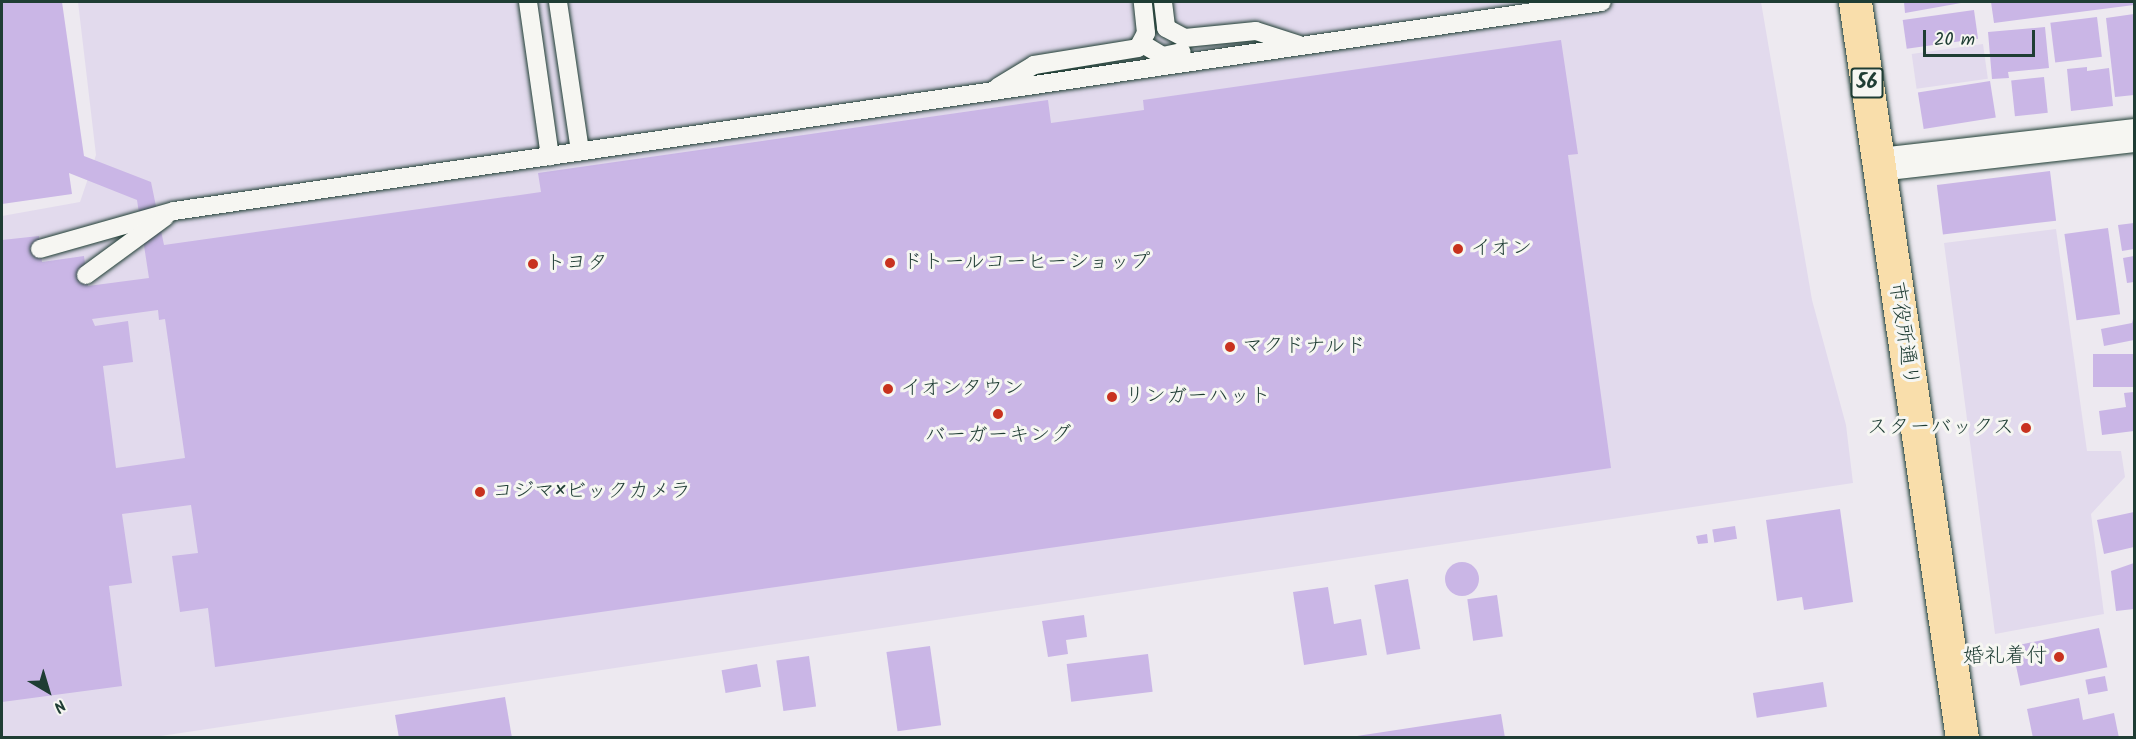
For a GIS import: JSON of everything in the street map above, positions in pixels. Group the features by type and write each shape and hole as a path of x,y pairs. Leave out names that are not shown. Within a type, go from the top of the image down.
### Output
{"main road":[{"name":"市役所通り","path":"1855,2 1962,738"}],"street":[{"path":"1879,164 2134,135"}],"lane":[{"path":"528,2 550,156"},
{"path":"558,2 580,151"},
{"path":"991,91 1034,65 1138,48 1146,33 1143,2"},
{"path":"1163,2 1166,28 1185,38 1256,31 1301,46"},
{"path":"40,249 174,210 1602,2"},
{"path":"1141,43 1163,56 1214,46 1261,51"},
{"path":"86,275 174,210"}],"shaded area":[{"path":"78,2 1761,2 1812,300 1846,425 1853,483 154,737 2,738 2,216 80,202 96,155"},
{"path":"1983,44 1988,79 1917,89 1912,54"},
{"path":"2056,229 2087,451 2121,451 2125,477 2091,514 2104,614 1995,634 1944,243"}],"building":[{"name":"イオンタウン","path":"2,2 62,2 84,156 151,182 164,245 541,192 538,173 1048,100 1051,123 1144,110 1143,100 1561,40 1578,154 1568,155 1611,468 215,667 208,608 180,612 172,556 198,553 191,505 122,514 132,583 109,586 122,686 2,702 2,240 39,236 42,262 84,256 88,286 149,278 137,200 69,173 72,194 2,204","holes":["158,310 159,320 165,319 185,458 116,468 103,366 133,362 128,321 95,326 92,319"]},
{"path":"1904,2 1961,2 1961,3 1905,13"},
{"path":"1991,2 2134,2 2134,5 1994,23"},
{"path":"1974,10 1978,39 1907,49 1903,20"},
{"path":"2134,14 2134,95 2115,97 2106,18"},
{"path":"2097,17 2102,57 2055,62 2050,23"},
{"path":"2045,27 2049,68 2008,72 2009,78 1992,79 1988,32"},
{"path":"2087,67 2087,71 2109,68 2113,106 2071,111 2067,69"},
{"path":"2044,77 2048,113 2015,116 2011,80"},
{"path":"1990,81 1996,118 1924,129 1918,92"},
{"path":"2050,171 2056,221 1943,235 1937,185"},
{"path":"2134,223 2134,249 2122,251 2118,225"},
{"path":"2108,228 2120,314 2077,320 2064,234"},
{"path":"2134,256 2134,282 2127,283 2123,258"},
{"path":"2134,315 2134,340 2104,346 2101,329 2132,323"},
{"path":"2093,354 2134,354 2134,387 2093,387"},
{"path":"2134,392 2134,431 2102,435 2099,411 2126,407 2124,393"},
{"path":"1840,509 1853,602 1804,610 1802,597 1777,601 1766,520"},
{"path":"2134,512 2134,547 2104,554 2097,520"},
{"path":"1735,526 1737,539 1714,542 1712,530"},
{"path":"1707,534 1708,543 1698,544 1696,536"},
{"path":"1462,562 1474,567 1479,579 1474,591 1462,596 1450,591 1445,579 1450,567"},
{"path":"2134,563 2134,609 2116,611 2111,571"},
{"path":"1408,579 1420,649 1387,655 1375,585"},
{"path":"1328,587 1334,624 1361,619 1367,655 1304,665 1293,592"},
{"path":"1497,595 1503,637 1473,641 1467,599"},
{"path":"1084,615 1087,637 1066,640 1068,654 1048,657 1042,621"},
{"name":"婚礼着付","path":"2099,628 2107,667 2020,686 2012,647"},
{"path":"930,646 941,725 898,731 886,652"},
{"path":"1148,654 1153,692 1071,702 1067,664"},
{"path":"809,656 816,707 783,711 776,661"},
{"path":"757,664 761,687 726,693 722,670"},
{"path":"2105,676 2108,691 2088,695 2085,680"},
{"path":"1823,682 1827,707 1757,718 1753,693"},
{"path":"505,697 512,738 399,738 395,715"},
{"path":"2079,698 2083,720 2114,713 2119,738 2033,738 2027,709"},
{"path":"1501,714 1505,738 1357,738 1357,736"}],"place":[{"name":"イオン","path":"1458,249"},
{"name":"ドトールコーヒーショップ","path":"890,263"},
{"name":"トヨタ","path":"533,264"},
{"name":"マクドナルド","path":"1230,347"},
{"name":"イオンタウン","path":"888,389"},
{"name":"リンガーハット","path":"1112,397"},
{"name":"バーガーキング","path":"998,414"},
{"name":"スターバックス","path":"2026,428"},
{"name":"コジマ×ビックカメラ","path":"480,492"},
{"name":"婚礼着付","path":"2059,657"}]}
